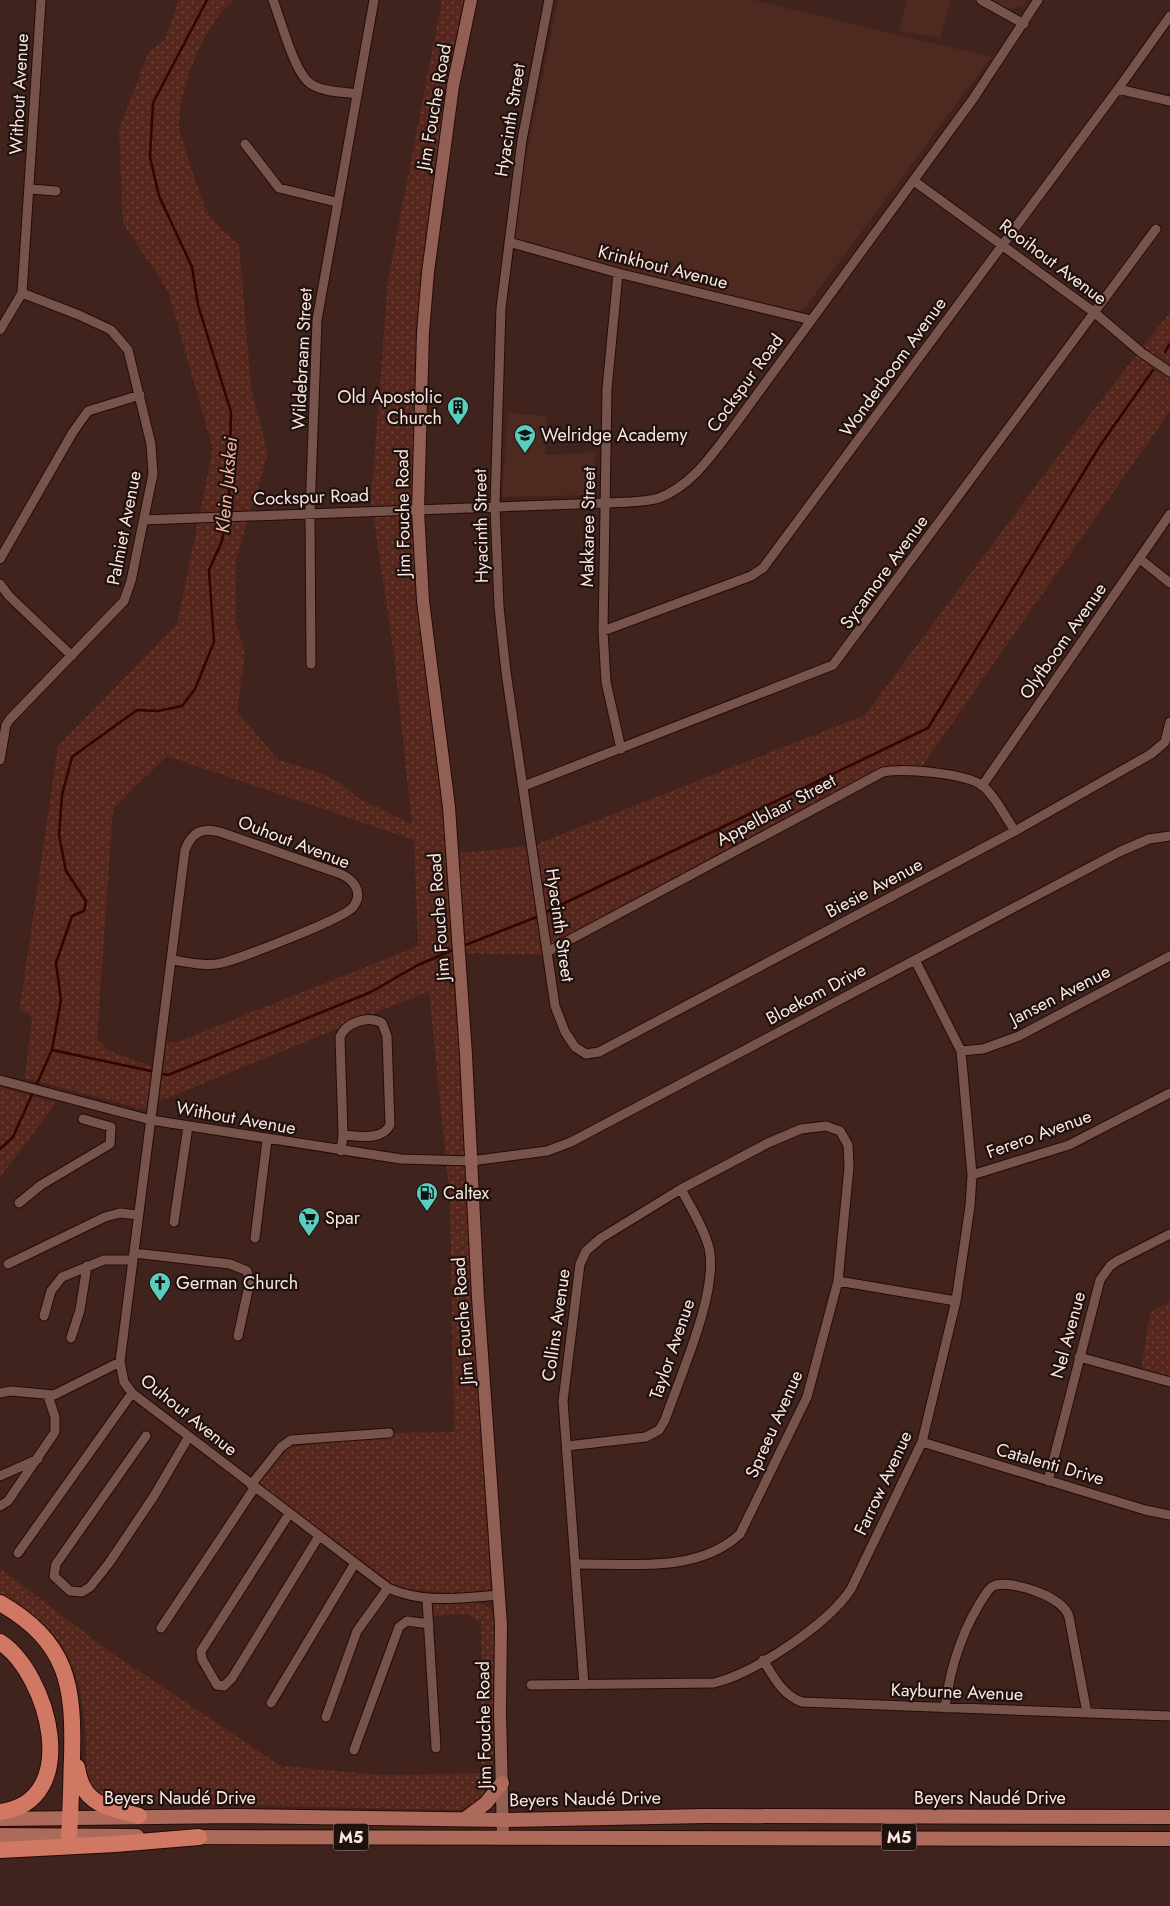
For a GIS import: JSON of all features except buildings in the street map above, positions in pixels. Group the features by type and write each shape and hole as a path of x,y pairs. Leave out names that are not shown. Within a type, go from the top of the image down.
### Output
{"highway":[{"path":"0,1603 34,1628 55,1652 70,1687 72,1740 69,1835"},
{"path":"0,1642 13,1650 34,1680 43,1704 50,1756 47,1775 35,1798 28,1804 0,1812"},
{"path":"72,1740 79,1778 87,1794 106,1807 139,1816"},
{"path":"0,1850 115,1844 199,1837"}],"main road":[{"path":"466,1818 486,1803 502,1783"},
{"name":"Beyers Naudé Drive","path":"0,1819 139,1816 466,1818 503,1820 705,1816 1170,1817"},
{"name":"Beyers Naudé Drive","path":"0,1835 1170,1838"}],"street":[{"name":"Without Avenue","path":"0,330 22,293 41,0"},
{"path":"273,0 297,63 307,80 319,87 357,94"},
{"name":"Wildebraam Street","path":"311,664 310,512 317,320 336,202 374,0"},
{"name":"Jim Fouche Road","path":"472,0 453,86 428,272 423,332 418,510 423,601 449,807 466,1055 470,1161 499,1595 503,1836"},
{"name":"Hyacinth Street","path":"549,0 528,103 499,330 494,506 502,637 546,952 555,1006 565,1032 574,1047"},
{"path":"981,0 1024,24"},
{"name":"Cockspur Road","path":"144,520 310,512 604,503 657,498 671,492 696,473 811,320 914,181 1024,24 1038,0"},
{"name":"Wonderboom Avenue","path":"603,631 751,576 763,568 1170,16"},
{"path":"1118,89 1170,100"},
{"path":"245,144 279,188 336,202"},
{"name":"Rooihout Avenue","path":"914,181 1095,313 1142,353 1170,372"},
{"path":"30,190 56,191"},
{"name":"Sycamore Avenue","path":"524,786 827,669 838,660 1156,229"},
{"name":"Krinkhout Avenue","path":"509,242 618,273 811,320"},
{"name":"Makkaree Street","path":"618,273 606,389 603,631 606,682 621,749"},
{"name":"Palmiet Avenue","path":"0,760 3,723 72,656 124,601 131,581 153,474 153,460 140,395 128,350 117,335 79,314 22,293"},
{"path":"0,559 88,411 140,395"},
{"name":"Olyfboom Avenue","path":"982,786 1170,514"},
{"path":"1140,558 1170,583"},
{"path":"0,584 9,596 72,656"},
{"name":"Biesie Avenue","path":"574,1047 586,1054 599,1052 1015,831 1151,754 1164,742 1170,722"},
{"name":"Appelblaar Street","path":"546,952 878,773 895,770 918,771 965,779 982,786"},
{"path":"982,786 1015,831"},
{"name":"Ouhout Avenue","path":"172,960 207,964 221,963 282,941 348,912 353,907 358,896 355,885 340,874 220,832 205,829 198,832 192,836 185,850 120,1362 124,1382 132,1393 188,1438 388,1588 405,1595 428,1600 499,1595"},
{"name":"Bloekom Drive","path":"470,1161 547,1151 564,1145 1119,852 1149,839 1170,836"},
{"name":"Jansen Avenue","path":"962,1051 983,1049 1019,1036 1170,956"},
{"name":"Farrow Avenue","path":"531,1685 714,1683 735,1676 763,1660 820,1622 843,1600 922,1442 962,1270 972,1175 962,1051 915,960"},
{"path":"341,1151 343,1135 340,1037 345,1028 365,1019 373,1019 382,1023 387,1036 390,1126 384,1133 377,1135 343,1135"},
{"name":"Without Avenue","path":"0,1080 150,1120 266,1140 401,1159 470,1161"},
{"name":"Ferero Avenue","path":"972,1175 1069,1145 1170,1094"},
{"path":"19,1203 42,1185 110,1144 114,1111"},
{"path":"83,1119 111,1127"},
{"path":"174,1222 188,1126"},
{"name":"Collins Avenue","path":"584,1685 564,1385 580,1264 586,1251 601,1238 681,1190 785,1134 818,1126 834,1128"},
{"name":"Spreeu Avenue","path":"575,1564 686,1561 723,1547 740,1534 808,1397 838,1280 849,1167 848,1145 845,1137 834,1128"},
{"path":"255,1238 266,1140"},
{"name":"Taylor Avenue","path":"567,1446 646,1437 659,1430 665,1420 707,1299 711,1270 710,1252 704,1234 681,1190"},
{"path":"8,1264 106,1217 120,1213 138,1215"},
{"name":"Nel Avenue","path":"1048,1481 1097,1287 1104,1273 1117,1262 1170,1234"},
{"path":"44,1316 51,1291 58,1280 86,1266 112,1258 133,1256 230,1264 247,1271 250,1281 238,1336"},
{"path":"72,1338 80,1310 86,1266"},
{"path":"838,1280 956,1301"},
{"path":"1079,1357 1170,1382"},
{"path":"0,1392 48,1396 58,1393 120,1362"},
{"path":"18,1553 132,1393"},
{"path":"0,1506 8,1502 52,1438 57,1425 48,1396"},
{"path":"162,1628 280,1447 291,1440 389,1433"},
{"path":"146,1436 56,1564 54,1576 70,1591 82,1592 90,1587 104,1570 154,1496 188,1438"},
{"name":"Catalenti Drive","path":"922,1442 1145,1510 1170,1515"},
{"path":"0,1476 38,1459"},
{"path":"289,1514 201,1651 202,1659 217,1685 224,1686 232,1678 319,1536"},
{"path":"271,1703 355,1564"},
{"path":"945,1708 952,1666 967,1629 987,1592 991,1587 1002,1585 1042,1594 1058,1601 1066,1608 1070,1616 1087,1713"},
{"path":"326,1717 357,1631 388,1588"},
{"path":"428,1600 436,1748"},
{"path":"354,1750 399,1627 407,1621 429,1624"},
{"name":"Kayburne Avenue","path":"763,1660 784,1692 790,1698 802,1702 1170,1716"}],"shaded area":[{"path":"179,0 234,0 212,25 195,58 183,94 179,127 196,183 207,211 217,225 239,244 251,387 268,454 236,560 236,624 245,652 237,712 279,760 318,772 340,783 360,799 412,824 393,647 371,502 388,280 442,0 470,0 432,217 418,510 452,854 532,846 865,715 1065,447 1170,312 1170,411 918,772 884,775 547,955 459,953 498,1596 382,1588 249,1487 282,1449 389,1433 454,1432 450,1200 429,991 158,1102 166,1042 175,1043 418,946 414,840 167,756 113,809 97,1038 109,1051 154,1067 146,1110 25,1078 32,1017 20,1008 58,746 177,624 213,449 168,291 123,223 119,130 149,51 165,40"},
{"path":"558,0 753,0 991,57 805,308 793,313 518,249 514,239 523,173"},
{"path":"907,0 951,0 940,38 899,31"},
{"path":"987,0 1027,0 1024,6 1005,10"},
{"name":"Welridge Academy","path":"508,413 547,416 545,455 595,452 594,495 502,497"},
{"path":"0,1087 56,1103 0,1177"},
{"path":"1170,1301 1170,1376 1141,1370 1150,1313"},
{"path":"0,1568 106,1649 281,1766 382,1775 482,1773 481,1622 467,1614 434,1616 433,1604 479,1602 491,1609 494,1622 493,1757 489,1788 480,1802 460,1810 133,1803 105,1799 87,1781 86,1738 81,1696 69,1657 58,1640 39,1619 0,1597"}],"waterway":[{"name":"Klein Jukskei","path":"207,0 153,103 150,157 159,196 192,267 198,305 231,412 227,514"},
{"path":"1165,352 1170,344"},
{"path":"544,913 928,728 1099,447 1153,370"},
{"name":"Klein Jukskei","path":"0,1149 13,1137 52,1050 61,1000 56,963 72,916 84,911 86,901 66,871 59,835 62,795 72,757 137,710 158,711 182,706 195,689 214,642 209,570 222,541 226,519"},
{"path":"463,946 539,916"},
{"path":"163,1074 168,1075 371,992 416,966 455,949"},
{"path":"52,1050 151,1071"}],"place":[{"name":"Old Apostolic Church","path":"458,426"},
{"name":"Welridge Academy","path":"525,454"},
{"name":"Caltex","path":"427,1212"},
{"name":"Spar","path":"309,1237"},
{"name":"German Church","path":"160,1302"}]}
